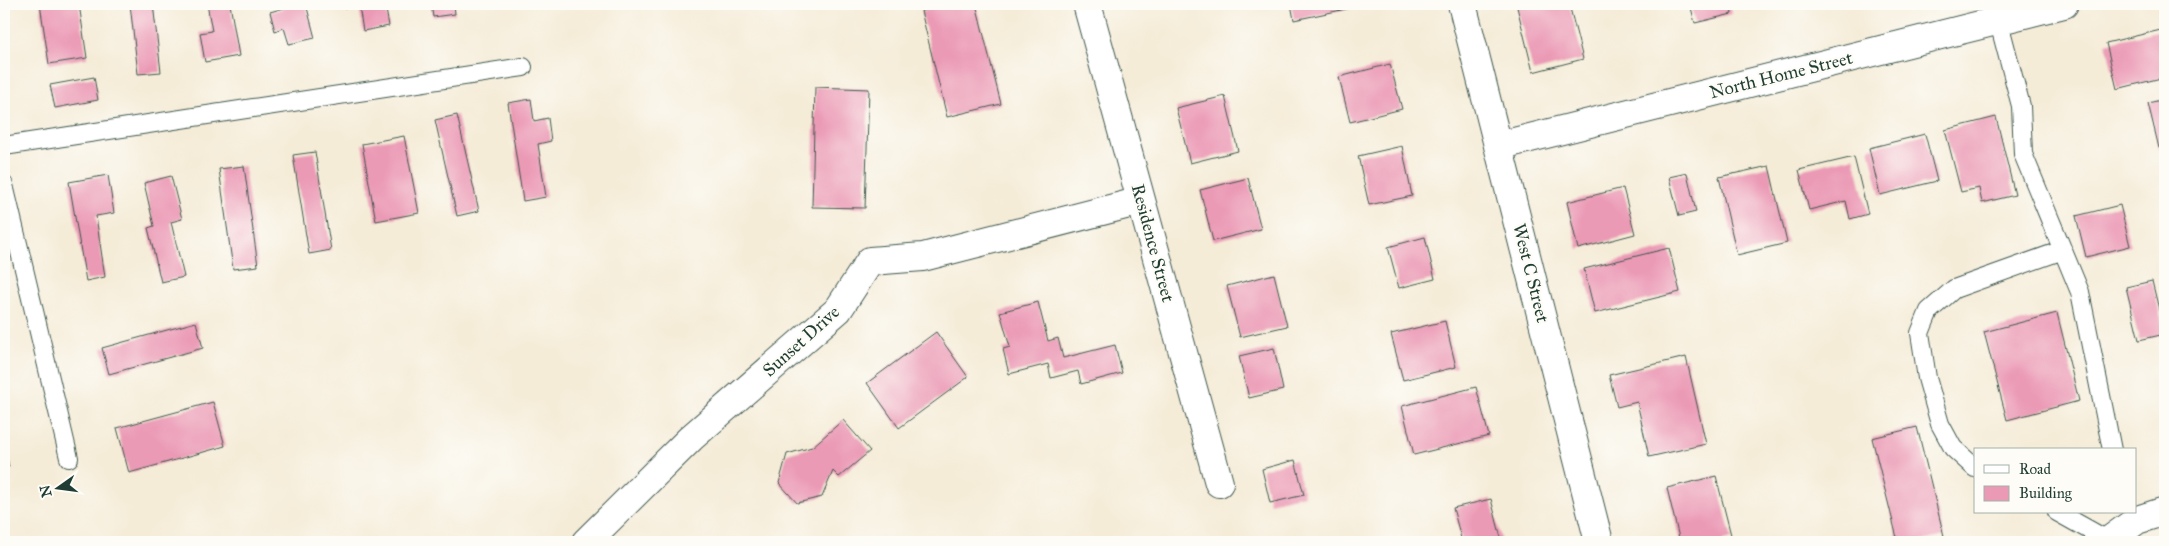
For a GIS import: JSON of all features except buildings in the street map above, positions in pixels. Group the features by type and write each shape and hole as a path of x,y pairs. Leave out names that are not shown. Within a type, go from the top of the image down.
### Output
{"street":[{"name":"Residence Street","path":"1087,4 1219,483"},
{"name":"West C Street","path":"1462,4 1599,542"},
{"name":"North Home Street","path":"1498,146 1996,12 2064,4"},
{"name":"Sunset Drive","path":"586,542 691,438 838,310 870,261 923,257 1141,201"},
{"path":"2108,542 2136,516 2165,511"}],"lane":[{"path":"1996,12 2021,106 2023,154 2080,292 2112,448"},
{"path":"4,146 523,67"},
{"path":"4,185 69,458"},
{"path":"1974,467 1953,448 1940,424 1927,378 1920,333 1929,311 1954,289 2063,250"},
{"path":"2060,514 2108,542"}]}
